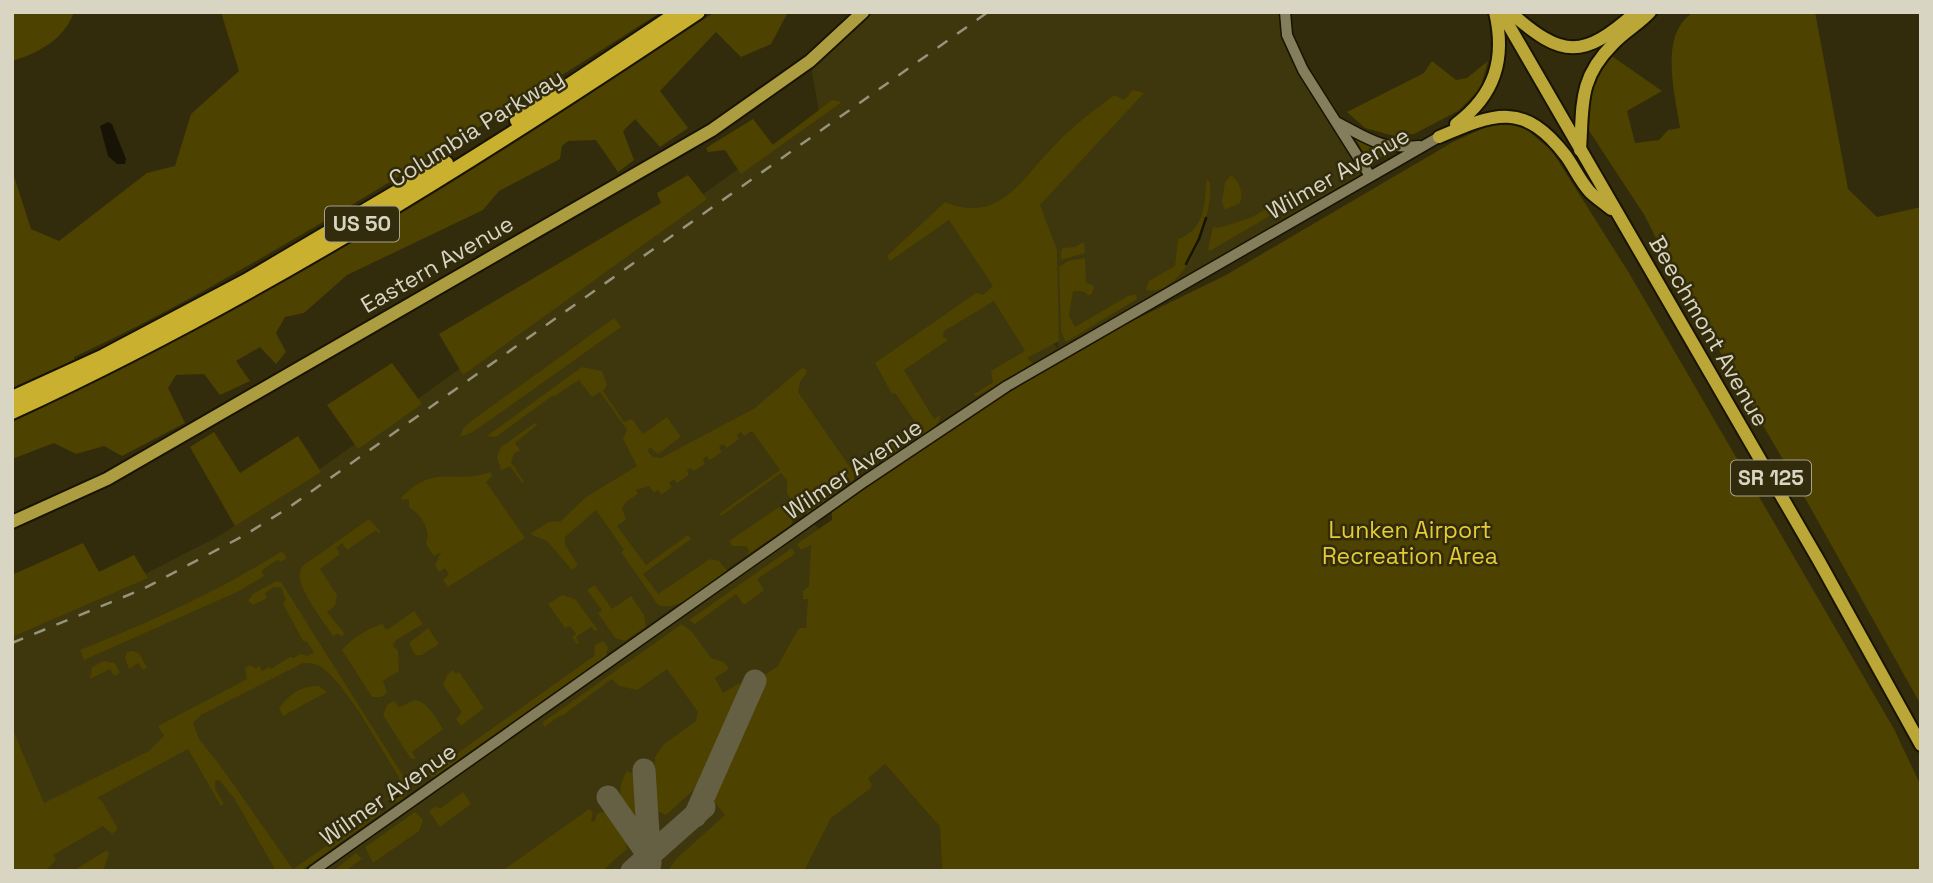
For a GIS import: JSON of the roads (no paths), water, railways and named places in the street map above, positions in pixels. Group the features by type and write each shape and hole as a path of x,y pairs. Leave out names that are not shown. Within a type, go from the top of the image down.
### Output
{"highway":[{"name":"Columbia Parkway","path":"12,398 104,356 246,281 505,128 679,12"},
{"name":"Columbia Parkway","path":"12,412 218,310 568,99 698,12"},
{"path":"1438,137 1471,113 1489,90 1499,53 1499,29 1495,12"},
{"name":"Beechmont Avenue","path":"1501,12 1819,561 1921,745"},
{"path":"1510,12 1535,34 1549,42 1572,47 1587,46 1604,39 1647,13"},
{"path":"1580,150 1581,102 1594,68 1614,42 1647,13"},
{"path":"1438,137 1477,120 1501,116 1524,118 1544,130 1566,156 1590,192 1618,214"}],"main road":[{"name":"Eastern Avenue","path":"12,522 107,479 712,130 810,61 863,12"}],"street":[{"path":"1285,12 1287,35 1298,58 1370,176"},
{"path":"1336,121 1360,136 1380,144 1400,147 1423,145"},
{"name":"Wilmer Avenue","path":"313,871 865,481 1007,387 1438,137"}],"waterway":[{"path":"1186,264 1206,218"},
{"path":"390,801 403,792 405,785"}],"railway":[{"path":"12,643 143,589 245,535 288,508 988,12"}],"park label":[{"name":"Lunken Airport Recreation Area","path":"1410,543"}]}
